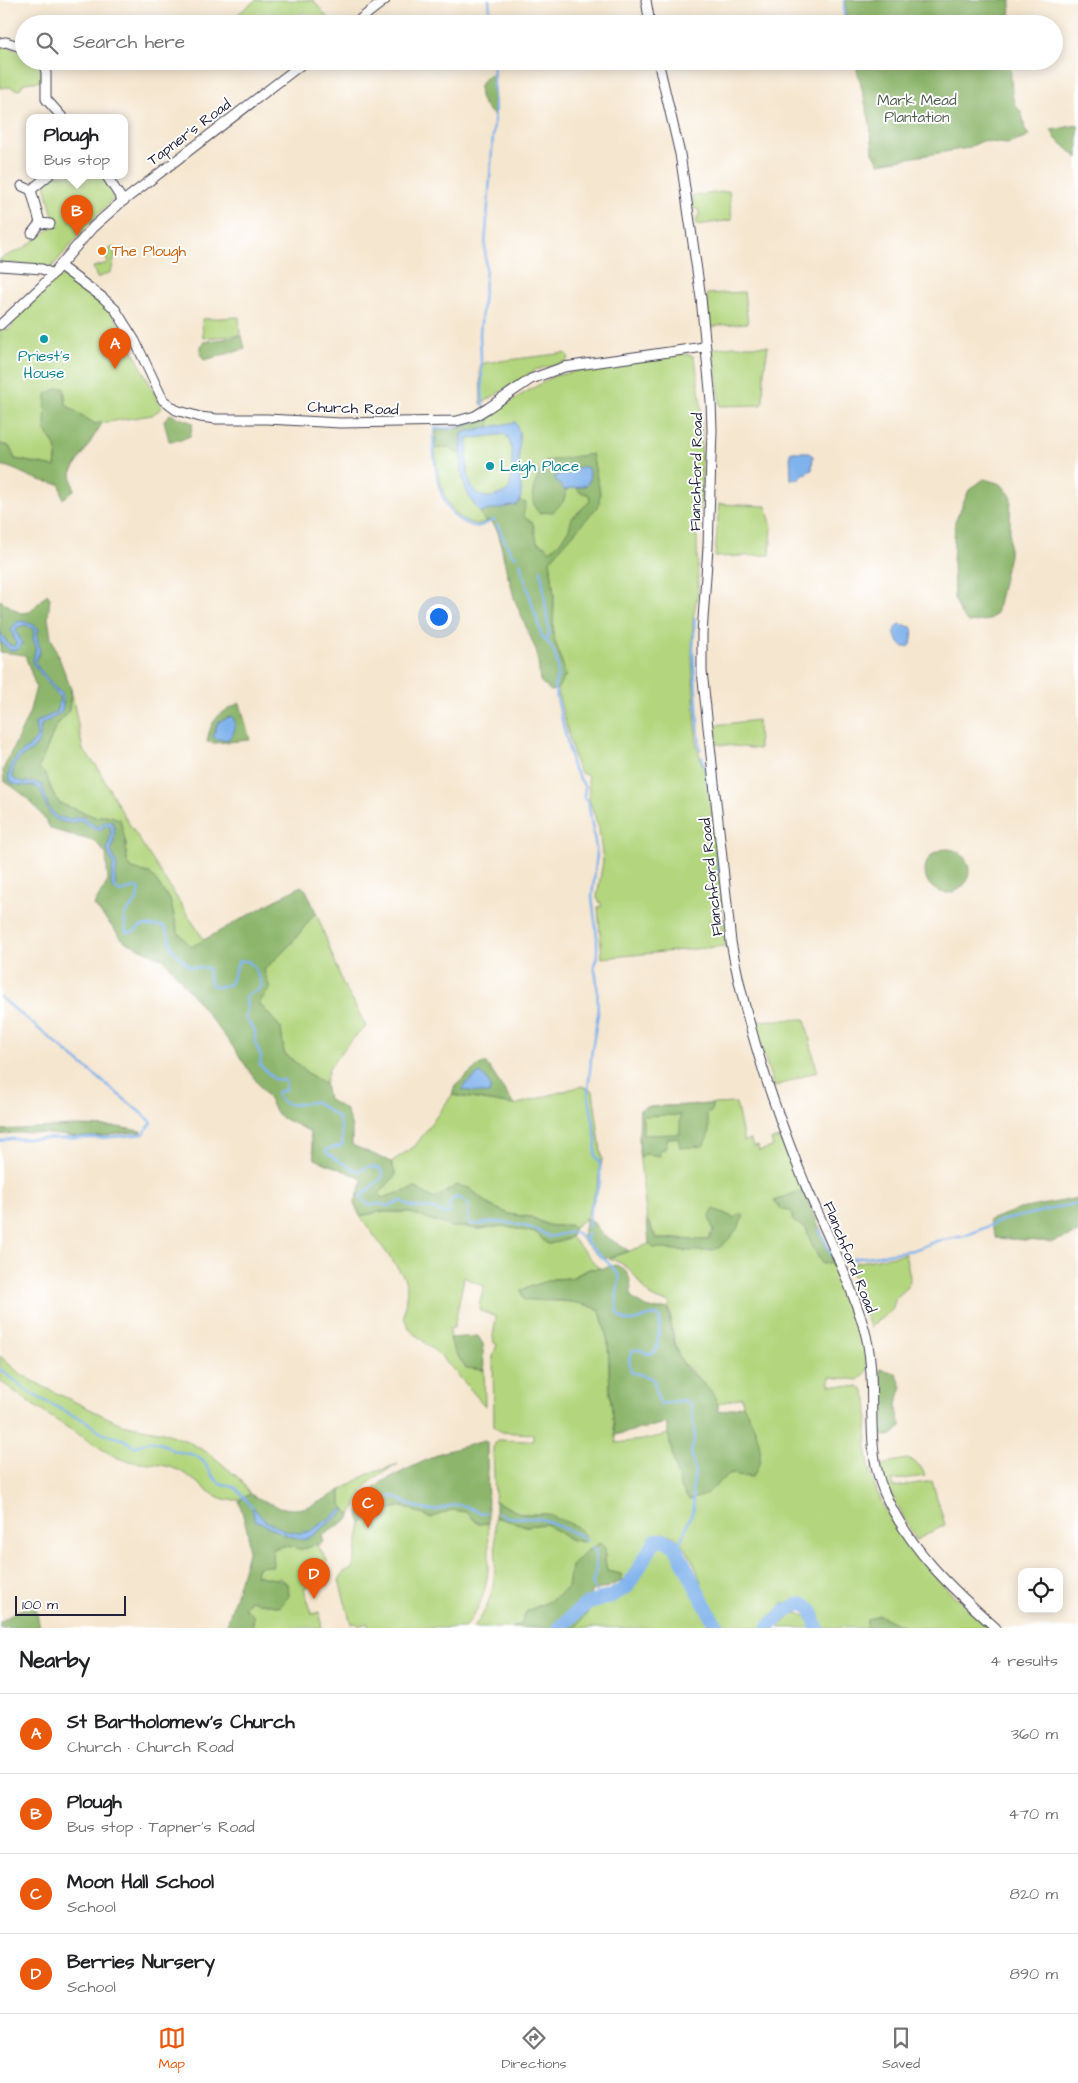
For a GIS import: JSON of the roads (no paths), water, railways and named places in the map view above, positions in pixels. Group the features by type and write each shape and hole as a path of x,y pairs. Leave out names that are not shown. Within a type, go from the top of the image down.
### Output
{"street":[{"path":"366,15 385,0"},
{"path":"646,0 648,15"},
{"path":"0,43 6,42 15,45"},
{"path":"46,70 46,99 59,114"},
{"name":"Tapner's Road","path":"0,325 53,274 94,227 123,201 294,70"},
{"name":"Flanchford Road","path":"660,70 680,154 701,298 704,347 711,401 712,430 708,547 702,634 702,671 731,942 739,984 755,1045 776,1110 844,1272 864,1328 872,1367 874,1458 884,1491 903,1528 935,1571 996,1628"},
{"path":"40,223 27,188 42,179"},
{"path":"109,179 123,201"},
{"path":"40,223 50,224"},
{"path":"32,233 40,223"},
{"path":"0,266 42,269 53,274"},
{"name":"Church Road","path":"60,266 115,308 135,341 162,400 176,410 200,417 340,423 457,421 482,412 532,379 564,367 704,347"}],"water":[{"path":"515,422 519,435 521,489 520,501 516,505 480,512 473,503 464,485 462,476 462,435 465,432","holes":["505,434 512,451 511,481 508,491 489,497 479,495 473,489 468,473 468,439"]},
{"path":"790,452 807,452 813,456 812,470 802,475 800,479 791,480"},
{"path":"568,468 588,468 590,478 587,485 564,490 555,479 555,476 565,473"},
{"path":"22,621 32,624 39,629 37,636 40,651 35,663 56,689 62,693 63,707 59,714 41,725 39,742 31,751 16,762 13,778 42,785 49,808 57,817 68,819 84,817 99,827 105,821 112,821 115,832 111,852 117,866 116,887 113,889 111,885 113,864 107,850 111,834 110,825 106,825 100,830 92,828 83,821 68,823 57,820 47,808 38,787 17,785 9,779 13,761 37,737 36,722 57,712 60,698 32,663 36,647 33,638 34,630 26,625 18,627 16,631 23,644 17,650 9,650 0,641 0,632 9,645 15,646 11,629 17,622"},
{"path":"900,624 911,627 913,630 911,645 908,647 903,647 895,635 896,626"},
{"path":"232,716 235,726 232,736 226,740 216,739 213,736 218,722"},
{"path":"480,1073 488,1082 489,1094 463,1090 464,1085"},
{"path":"251,1505 265,1521 287,1531 300,1533 310,1531 342,1510 345,1509 345,1511 304,1540 286,1535 255,1520"}],"waterway":[{"path":"489,0 490,15"},
{"path":"844,0 844,15"},
{"path":"483,406 480,334 486,269 485,246 495,109 494,70"},
{"path":"434,433 435,428 452,428 474,421"},
{"path":"433,436 436,472 448,508 456,517 472,526 480,526 494,520"},
{"path":"497,525 511,553 516,557"},
{"path":"520,563 542,637 551,647 557,660 558,674 554,686 571,764 585,787 584,799 588,801 597,854 592,897 597,937 597,957 594,965 597,982 598,1014 588,1091 596,1140 595,1155 600,1163 600,1182 590,1210 588,1227"},
{"path":"541,569 549,633 547,639"},
{"path":"695,618 693,650 700,750"},
{"path":"702,757 711,795"},
{"path":"716,845 719,871"},
{"path":"113,886 120,892 138,887 140,890 136,902 124,915 126,932 133,932 142,926 164,926 172,949 190,967 207,968 213,986 220,987 230,984 239,961 248,961 255,968 262,985 258,990 246,996 247,1011 245,1018 255,1031 255,1042 261,1056 260,1065 274,1079 284,1080 286,1084 285,1090 277,1092 277,1096 281,1101 295,1105 316,1102 339,1118 343,1143 341,1146 327,1149 326,1152 359,1171 370,1166 380,1169 383,1175 381,1179 360,1197 369,1205 389,1206 402,1201 413,1207 433,1209 448,1214 451,1201 458,1197 468,1203 469,1223 496,1222 517,1225 531,1228 549,1237 576,1233 610,1264 620,1277 616,1303 620,1316 624,1320 631,1321 658,1315 660,1319 657,1349 653,1353 647,1354 641,1350 633,1350 629,1360 631,1372 652,1378 657,1398 661,1404 683,1400 691,1404 695,1438 691,1452 695,1475 692,1491 694,1508 681,1540 676,1547"},
{"path":"0,997 152,1122 148,1128"},
{"path":"0,1141 10,1139 101,1138 144,1134 146,1130"},
{"path":"846,1260 913,1250 937,1241 965,1236 1003,1220 1078,1203"},
{"path":"819,1230 835,1261"},
{"path":"586,1240 587,1233"},
{"path":"837,1267 852,1308"},
{"path":"0,1369 30,1393 84,1420 106,1435 123,1439 134,1447 150,1441 165,1445 174,1451 198,1457 204,1462 214,1478 220,1483 236,1488 252,1507"},
{"path":"362,1507 394,1496 421,1509 433,1511 458,1505 486,1513"},
{"path":"497,1512 506,1517 541,1519 579,1535 586,1541"},
{"path":"559,1628 586,1604 612,1596 628,1586 656,1540 665,1540 676,1547 714,1622 720,1628"},
{"path":"591,1547 595,1550 596,1571 592,1583 600,1599"},
{"path":"768,1628 786,1611 803,1604 811,1610 817,1628"}],"place":[{"name":"Plough","path":"77,236"},
{"name":"The Plough","path":"102,251"},
{"name":"Priest's House","path":"44,339"},
{"name":"St Bartholomew's Church","path":"115,369"},
{"name":"Leigh Place","path":"490,466"},
{"name":"Moon Hall School","path":"368,1528"},
{"name":"Berries Nursery","path":"314,1599"}],"park label":[{"name":"Mark Mead Plantation","path":"917,108"}]}
